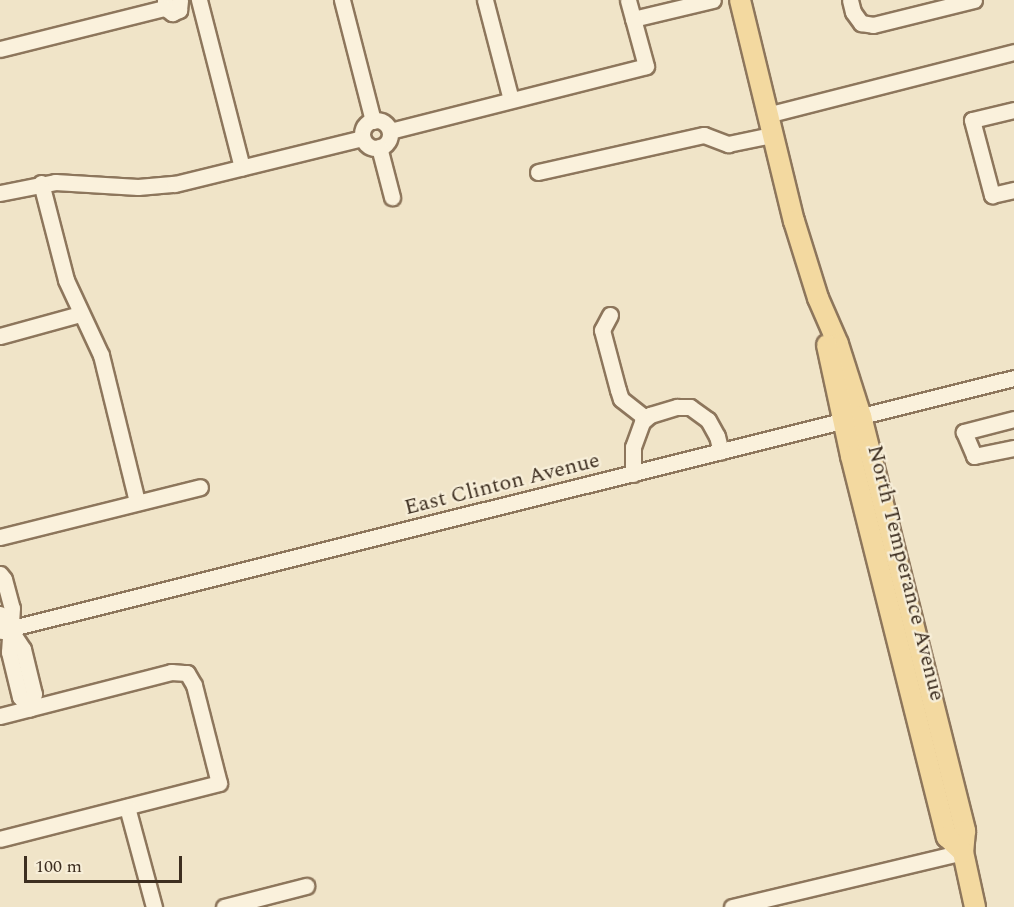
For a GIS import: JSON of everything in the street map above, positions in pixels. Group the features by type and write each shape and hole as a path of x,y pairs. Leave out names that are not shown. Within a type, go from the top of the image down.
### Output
{"main road":[{"name":"North Temperance Avenue","path":"740,0 794,221 818,298 838,344 852,419 965,831 963,852 975,907"}],"street":[{"path":"0,49 165,4 175,13 181,2 199,0 242,168"},
{"path":"342,0 373,121"},
{"path":"485,0 511,100"},
{"path":"390,131 646,66 628,0"},
{"path":"633,19 713,0"},
{"path":"850,0 853,12 861,22 873,25 974,0"},
{"path":"767,115 1014,52"},
{"path":"1014,110 972,120 992,195 1014,190"},
{"path":"373,121 382,121 390,131 386,143 379,147 367,145 362,138 365,125 373,121"},
{"path":"538,172 704,135 728,144 772,135"},
{"path":"0,193 41,183 70,181 158,186 362,138"},
{"path":"379,147 392,197"},
{"path":"41,183 66,280 101,355 137,502"},
{"path":"0,336 80,314"},
{"path":"610,315 602,330 621,399 645,418"},
{"name":"East Clinton Avenue","path":"5,629 1014,378"},
{"path":"633,474 633,447 645,418 677,407 690,408 702,415 714,429 721,452"},
{"path":"1014,419 964,432 970,452 974,456 1014,448"},
{"path":"0,537 200,486"},
{"path":"0,574 4,579 12,608 5,629"},
{"path":"0,614 20,697 30,708"},
{"path":"0,716 171,672 187,673 194,685 219,783 0,839"},
{"path":"127,807 154,907"},
{"path":"732,907 963,852"},
{"path":"224,907 248,904 306,886"}]}
